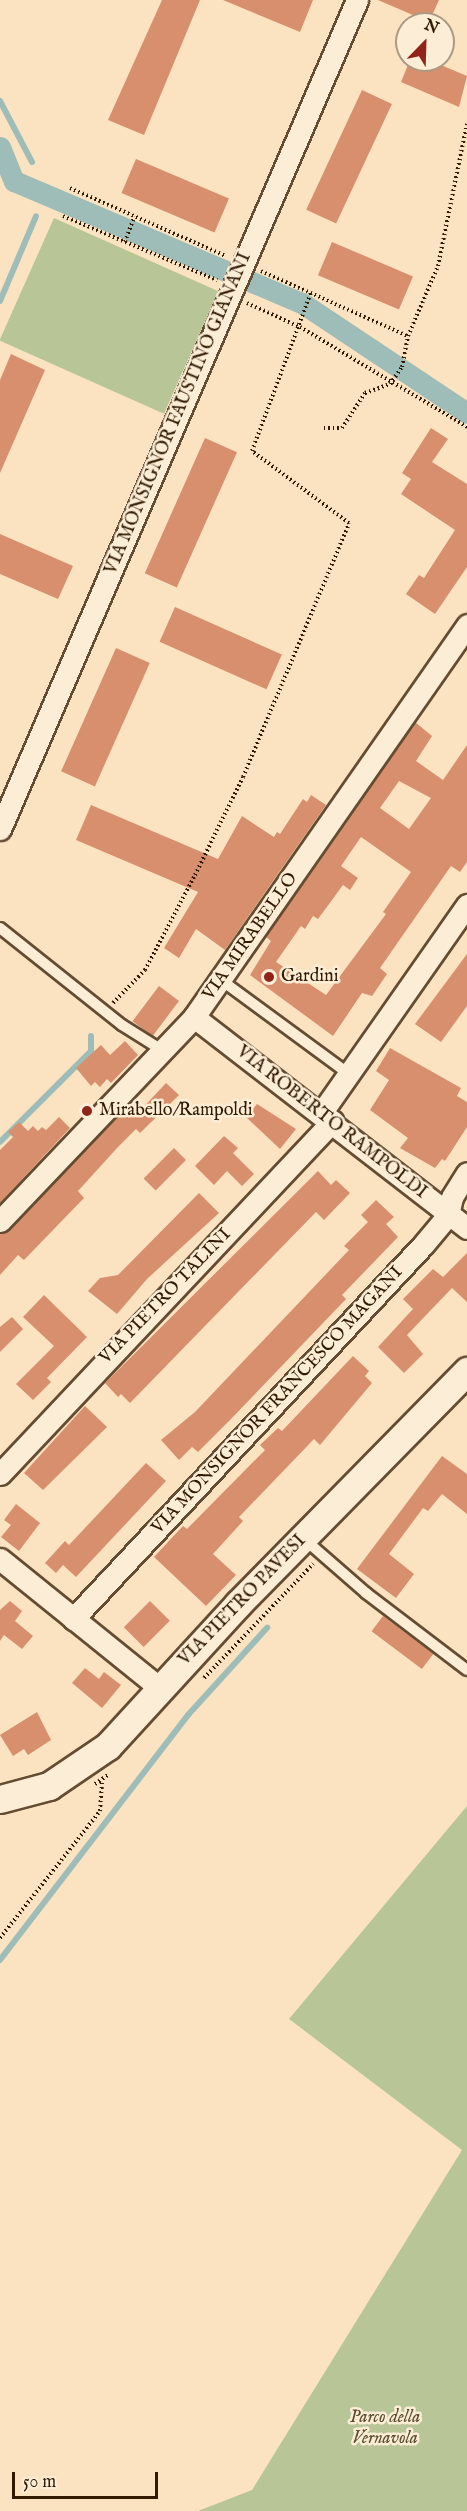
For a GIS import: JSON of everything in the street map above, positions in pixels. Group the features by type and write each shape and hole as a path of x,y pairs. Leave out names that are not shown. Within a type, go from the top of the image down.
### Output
{"street":[{"name":"VIA MONSIGNOR FAUSTINO GIANANI","path":"0,829 357,0"},
{"name":"VIA MIRABELLO","path":"0,1221 194,1017 467,625"},
{"name":"VIA PIETRO TALINI","path":"0,1474 327,1117 349,1074 467,905"},
{"name":"VIA ROBERTO RAMPOLDI","path":"194,1017 327,1117 467,1228"},
{"name":"VIA MONSIGNOR FRANCESCO MAGANI","path":"73,1619 448,1215 452,1197 467,1173"},
{"name":"VIA PIETRO PAVESI","path":"0,1799 49,1786 91,1759 467,1371"},
{"path":"0,1559 161,1689"}],"lane":[{"path":"0,928 107,1010 122,1025 162,1050"},
{"path":"221,980 349,1074"},
{"path":"303,1538 366,1593 467,1670"}],"path":[{"path":"324,428 342,428 365,393 390,384 402,367 408,336 438,266 467,124"},
{"path":"63,216 235,283 390,384 415,394 467,427"},
{"path":"125,242 134,217"},
{"path":"107,1010 145,970 195,875 243,777 349,523 252,451 300,327 303,311 311,292"},
{"path":"0,1938 99,1810 102,1781 91,1759"}],"green space":[{"path":"54,218 218,291 164,414 0,341"},
{"name":"Parco della Vernavola","path":"467,1806 467,2511 198,2511 252,2490 462,2150 289,2019"}],"building":[{"path":"162,0 200,0 144,135 108,120"},
{"path":"223,0 313,0 300,32"},
{"path":"378,0 439,0 434,12 406,12"},
{"path":"455,71 467,76 459,107 401,82 405,72"},
{"path":"362,90 392,104 336,224 306,210"},
{"path":"136,159 229,198 215,233 122,193"},
{"path":"332,242 413,276 399,310 318,275"},
{"path":"11,354 45,370 0,473 0,380"},
{"path":"431,428 448,439 432,462 467,484 467,567 435,614 406,594 419,575 424,578 455,530 401,494 411,479 402,473"},
{"path":"205,438 237,452 177,587 145,573"},
{"path":"0,534 73,566 58,599 0,574"},
{"path":"175,607 282,655 266,689 160,642"},
{"path":"116,648 150,663 95,786 61,771"},
{"path":"415,722 432,736 416,761 443,780 467,745 467,862 460,872 451,866 380,968 387,974 372,996 362,993 333,1036 250,975 271,941 266,937","holes":["399,781 431,798 409,829 380,808","361,837 411,872 383,912 386,914 326,995 276,962 301,926 305,929 313,916 318,919 343,885 350,890 358,878 341,866"]},
{"path":"311,795 326,805 225,950 196,929 179,958 164,948 198,892 76,840 91,805 218,859 242,816 274,837 277,832 280,834 303,799 307,802"},
{"path":"467,954 467,1006 441,1042 415,1024"},
{"path":"159,986 179,1001 152,1036 133,1021"},
{"path":"125,1041 138,1055 111,1083 107,1079 100,1087 95,1082 91,1086 76,1068 101,1045 110,1055"},
{"path":"390,1048 461,1088 457,1096 467,1102 467,1127 445,1161 442,1159 435,1168 400,1148 408,1138 370,1110 389,1080 376,1071"},
{"path":"166,1083 179,1095 140,1133 136,1129 118,1147 78,1191 84,1198 24,1260 18,1255 0,1275 0,1233 9,1230 129,1105 138,1113"},
{"path":"257,1104 296,1129 280,1149 246,1117"},
{"path":"59,1117 70,1128 0,1203 0,1150 13,1137 8,1132 19,1122 28,1131 33,1126 38,1131 42,1127 46,1130"},
{"path":"224,1136 238,1148 233,1153 254,1174 242,1186 227,1171 214,1185 195,1166"},
{"path":"174,1148 186,1160 156,1190 144,1178"},
{"path":"318,1171 331,1185 336,1180 350,1193 324,1220 316,1212 130,1403 121,1394 118,1397 105,1383"},
{"path":"199,1193 219,1213 147,1279 117,1314 88,1291 100,1278 118,1275"},
{"path":"376,1200 394,1217 386,1224 398,1237 342,1295 346,1299 230,1420 198,1452 192,1447 179,1460 161,1440 195,1412 349,1250 344,1246 368,1222 361,1215"},
{"path":"467,1253 467,1302 452,1288 407,1335 423,1354 404,1373 378,1347 413,1309 403,1299 433,1269 443,1277"},
{"path":"44,1295 87,1337 47,1378 51,1382 33,1400 16,1384 54,1346 23,1317"},
{"path":"12,1317 23,1329 0,1352 0,1327"},
{"path":"353,1356 369,1371 365,1376 372,1383 320,1445 314,1439 239,1517 243,1521 213,1554 236,1575 206,1606 154,1557 183,1526 187,1529 265,1450 260,1445 278,1428 282,1431"},
{"path":"85,1406 107,1427 43,1490 24,1473"},
{"path":"442,1456 467,1474 467,1514 442,1494 428,1511 423,1508 389,1554 414,1574 396,1598 357,1569"},
{"path":"146,1463 166,1481 76,1577 63,1565 56,1573 45,1563 65,1541 69,1545"},
{"path":"16,1504 40,1523 19,1551 1,1537 11,1525 4,1520"},
{"path":"10,1601 22,1611 15,1621 33,1636 22,1649 4,1635 0,1641 0,1610"},
{"path":"150,1601 170,1621 144,1647 124,1627"},
{"path":"383,1616 433,1654 422,1669 372,1631"},
{"path":"85,1668 99,1679 104,1672 121,1685 102,1708 72,1683"},
{"path":"37,1712 51,1740 28,1755 24,1749 13,1756 0,1735"}],"waterway":[{"path":"0,101 32,162"},
{"path":"0,147 14,181 302,303 467,413"},
{"path":"0,301 36,216"},
{"path":"0,1142 91,1051 91,1036"},
{"path":"0,1960 188,1715 267,1628"}],"place":[{"name":"Gardini","path":"269,977"},
{"name":"Mirabello/Rampoldi","path":"87,1111"}]}
